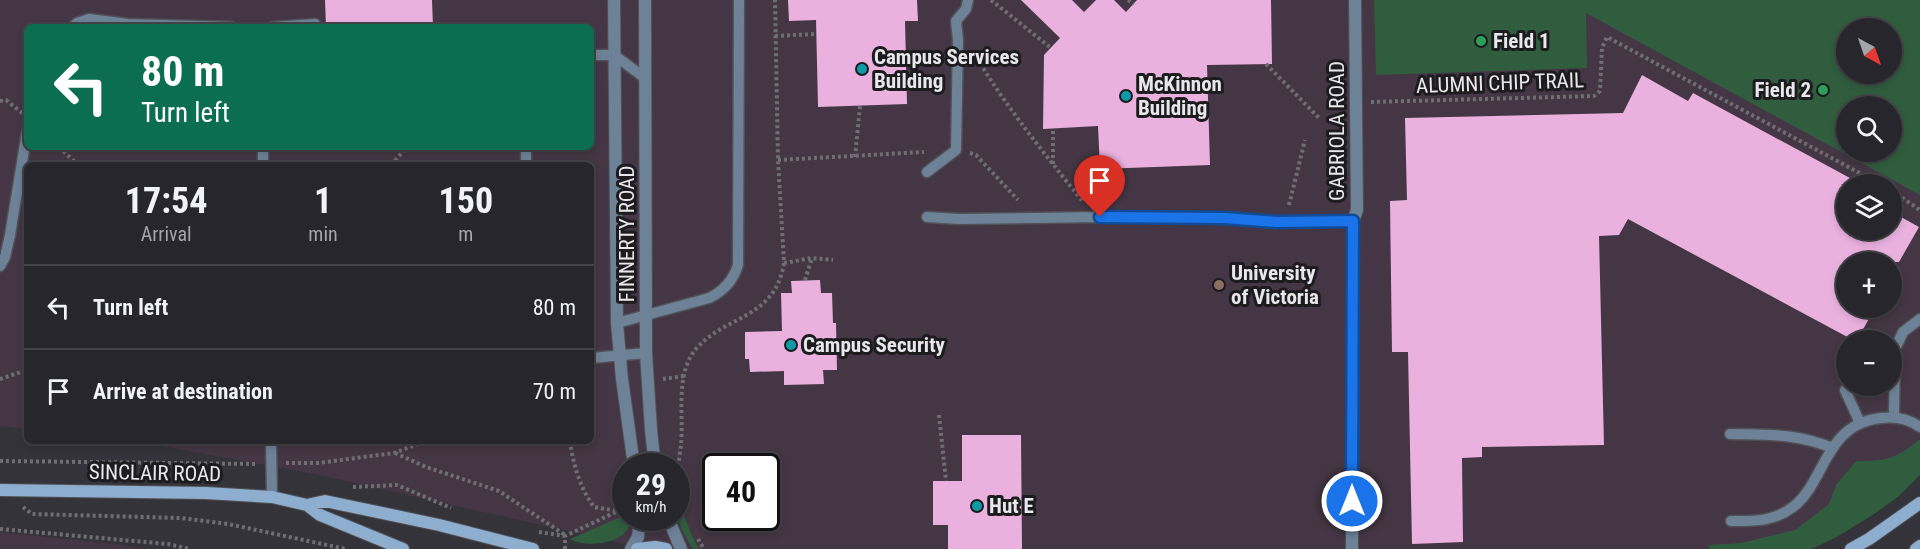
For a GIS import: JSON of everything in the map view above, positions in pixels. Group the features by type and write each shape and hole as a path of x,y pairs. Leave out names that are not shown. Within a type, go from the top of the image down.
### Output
{"main road":[{"name":"SINCLAIR ROAD","path":"1,490 171,492 272,497 307,505 320,515 403,549"},
{"name":"SINCLAIR ROAD","path":"307,505 325,501 439,525 533,549"},
{"path":"1851,549 1920,503"},
{"path":"1916,549 1920,546"},
{"path":"637,549 655,547 666,549"}],"street":[{"name":"FINNERTY ROAD","path":"614,0 617,323 632,453"},
{"name":"FINNERTY ROAD","path":"645,0 646,353 654,453"},
{"name":"GABRIOLA ROAD","path":"1352,549 1353,221 1358,210 1355,0"},
{"path":"631,549 639,531"},
{"path":"673,531 681,549"}],"lane":[{"path":"617,323 709,298 719,293 734,276 738,265 739,0"},
{"path":"927,172 956,150 958,40 956,21 966,9 968,0"},
{"path":"76,24 89,19 128,24"},
{"path":"594,55 614,55 645,78"},
{"path":"0,266 10,235 24,150"},
{"path":"927,217 959,219 1120,217 1224,218 1277,222 1353,221"},
{"path":"1894,417 1895,350 1903,332 1920,318"},
{"path":"594,358 646,353"},
{"path":"1848,396 1860,423"},
{"path":"1731,521 1762,521 1779,516 1794,506 1805,495 1833,448 1860,423 1876,418 1894,417 1911,421 1920,428"},
{"path":"1730,434 1787,435 1808,438 1833,448"},
{"path":"271,444 272,497"}],"path":[{"path":"775,0 778,160 956,150 976,155 1018,200"},
{"path":"991,0 1051,48"},
{"path":"1128,0 1134,4"},
{"path":"774,36 816,34"},
{"name":"ALUMNI CHIP TRAIL","path":"1357,103 1594,96 1600,91 1602,48 1607,37 1861,174"},
{"path":"972,48 987,75 1086,205"},
{"path":"1266,64 1320,119"},
{"path":"0,101 6,100 24,115"},
{"path":"855,157 860,106"},
{"path":"1053,128 1053,164"},
{"path":"1289,205 1305,140"},
{"path":"62,150 75,162"},
{"path":"394,162 404,150"},
{"path":"1902,198 1920,210"},
{"path":"784,263 812,258 832,260"},
{"path":"805,280 812,258"},
{"path":"0,379 24,371"},
{"path":"680,453 684,376"},
{"path":"939,415 946,481"},
{"path":"0,461 318,463 394,453 418,444"},
{"path":"570,444 573,465 589,500 594,507 612,510"},
{"path":"394,453 426,467 499,490 565,536"},
{"path":"1,490 32,514 181,518 228,524 346,549"},
{"path":"565,536 612,514"},
{"path":"0,529 168,544 189,549"},
{"path":"694,532 704,549"},
{"path":"565,536 565,549"}],"shaded area":[{"name":"University of Victoria","path":"0,0 1920,0 1920,465 1793,549 647,549 315,474 150,444 594,444 594,162 24,162 24,429 0,426"},
{"path":"0,532 122,545 145,549 0,549"}],"green space":[{"name":"Field 2","path":"1374,0 1920,0 1920,195 1902,185 1902,174 1881,174 1859,162 1902,162 1902,96 1836,96 1836,149 1586,13 1587,68 1376,75"},
{"path":"1920,439 1920,475 1899,496 1835,538 1811,549 1709,549 1709,545 1741,543 1795,530 1829,504 1836,485 1856,461 1876,460 1897,455"},
{"path":"612,521 612,531 626,531 617,539 597,544 587,544 570,539"},
{"path":"690,531 699,549 693,549 683,532"}],"building":[{"path":"325,0 432,0 433,24 326,24"},
{"name":"Campus Services Building","path":"788,0 917,0 918,21 905,21 907,104 818,107 816,20 789,21"},
{"name":"McKinnon Building","path":"1021,0 1072,0 1084,12 1096,0 1114,0 1126,12 1137,0 1271,0 1272,64 1207,65 1210,165 1100,169 1098,126 1043,129 1044,55 1060,38"},
{"path":"1642,75 1688,101 1693,93 1843,174 1836,174 1836,240 1902,240 1902,218 1919,227 1902,257 1902,252 1836,252 1836,318 1869,318 1863,330 1836,331 1628,219 1619,235 1599,236 1604,445 1482,447 1482,457 1462,458 1463,542 1412,544 1408,352 1392,352 1390,201 1407,200 1405,118 1623,113"},
{"name":"Campus Security","path":"820,280 821,293 832,293 833,323 836,323 837,370 823,370 824,384 784,385 784,371 750,372 749,359 745,359 745,332 782,331 781,293 792,293 791,281"},
{"name":"Hut E","path":"962,435 1021,435 1022,549 948,549 948,525 933,525 933,481 962,481"}],"place":[{"name":"Field 1","path":"1481,41"},
{"name":"Campus Services Building","path":"862,69"},
{"name":"Field 2","path":"1823,90"},
{"name":"McKinnon Building","path":"1126,96"},
{"name":"University of Victoria","path":"1219,285"},
{"name":"Campus Security","path":"791,345"},
{"name":"Hut E","path":"977,506"}],"route":[{"path":"1100,217 1224,218 1277,222 1353,221 1352,501"}]}
